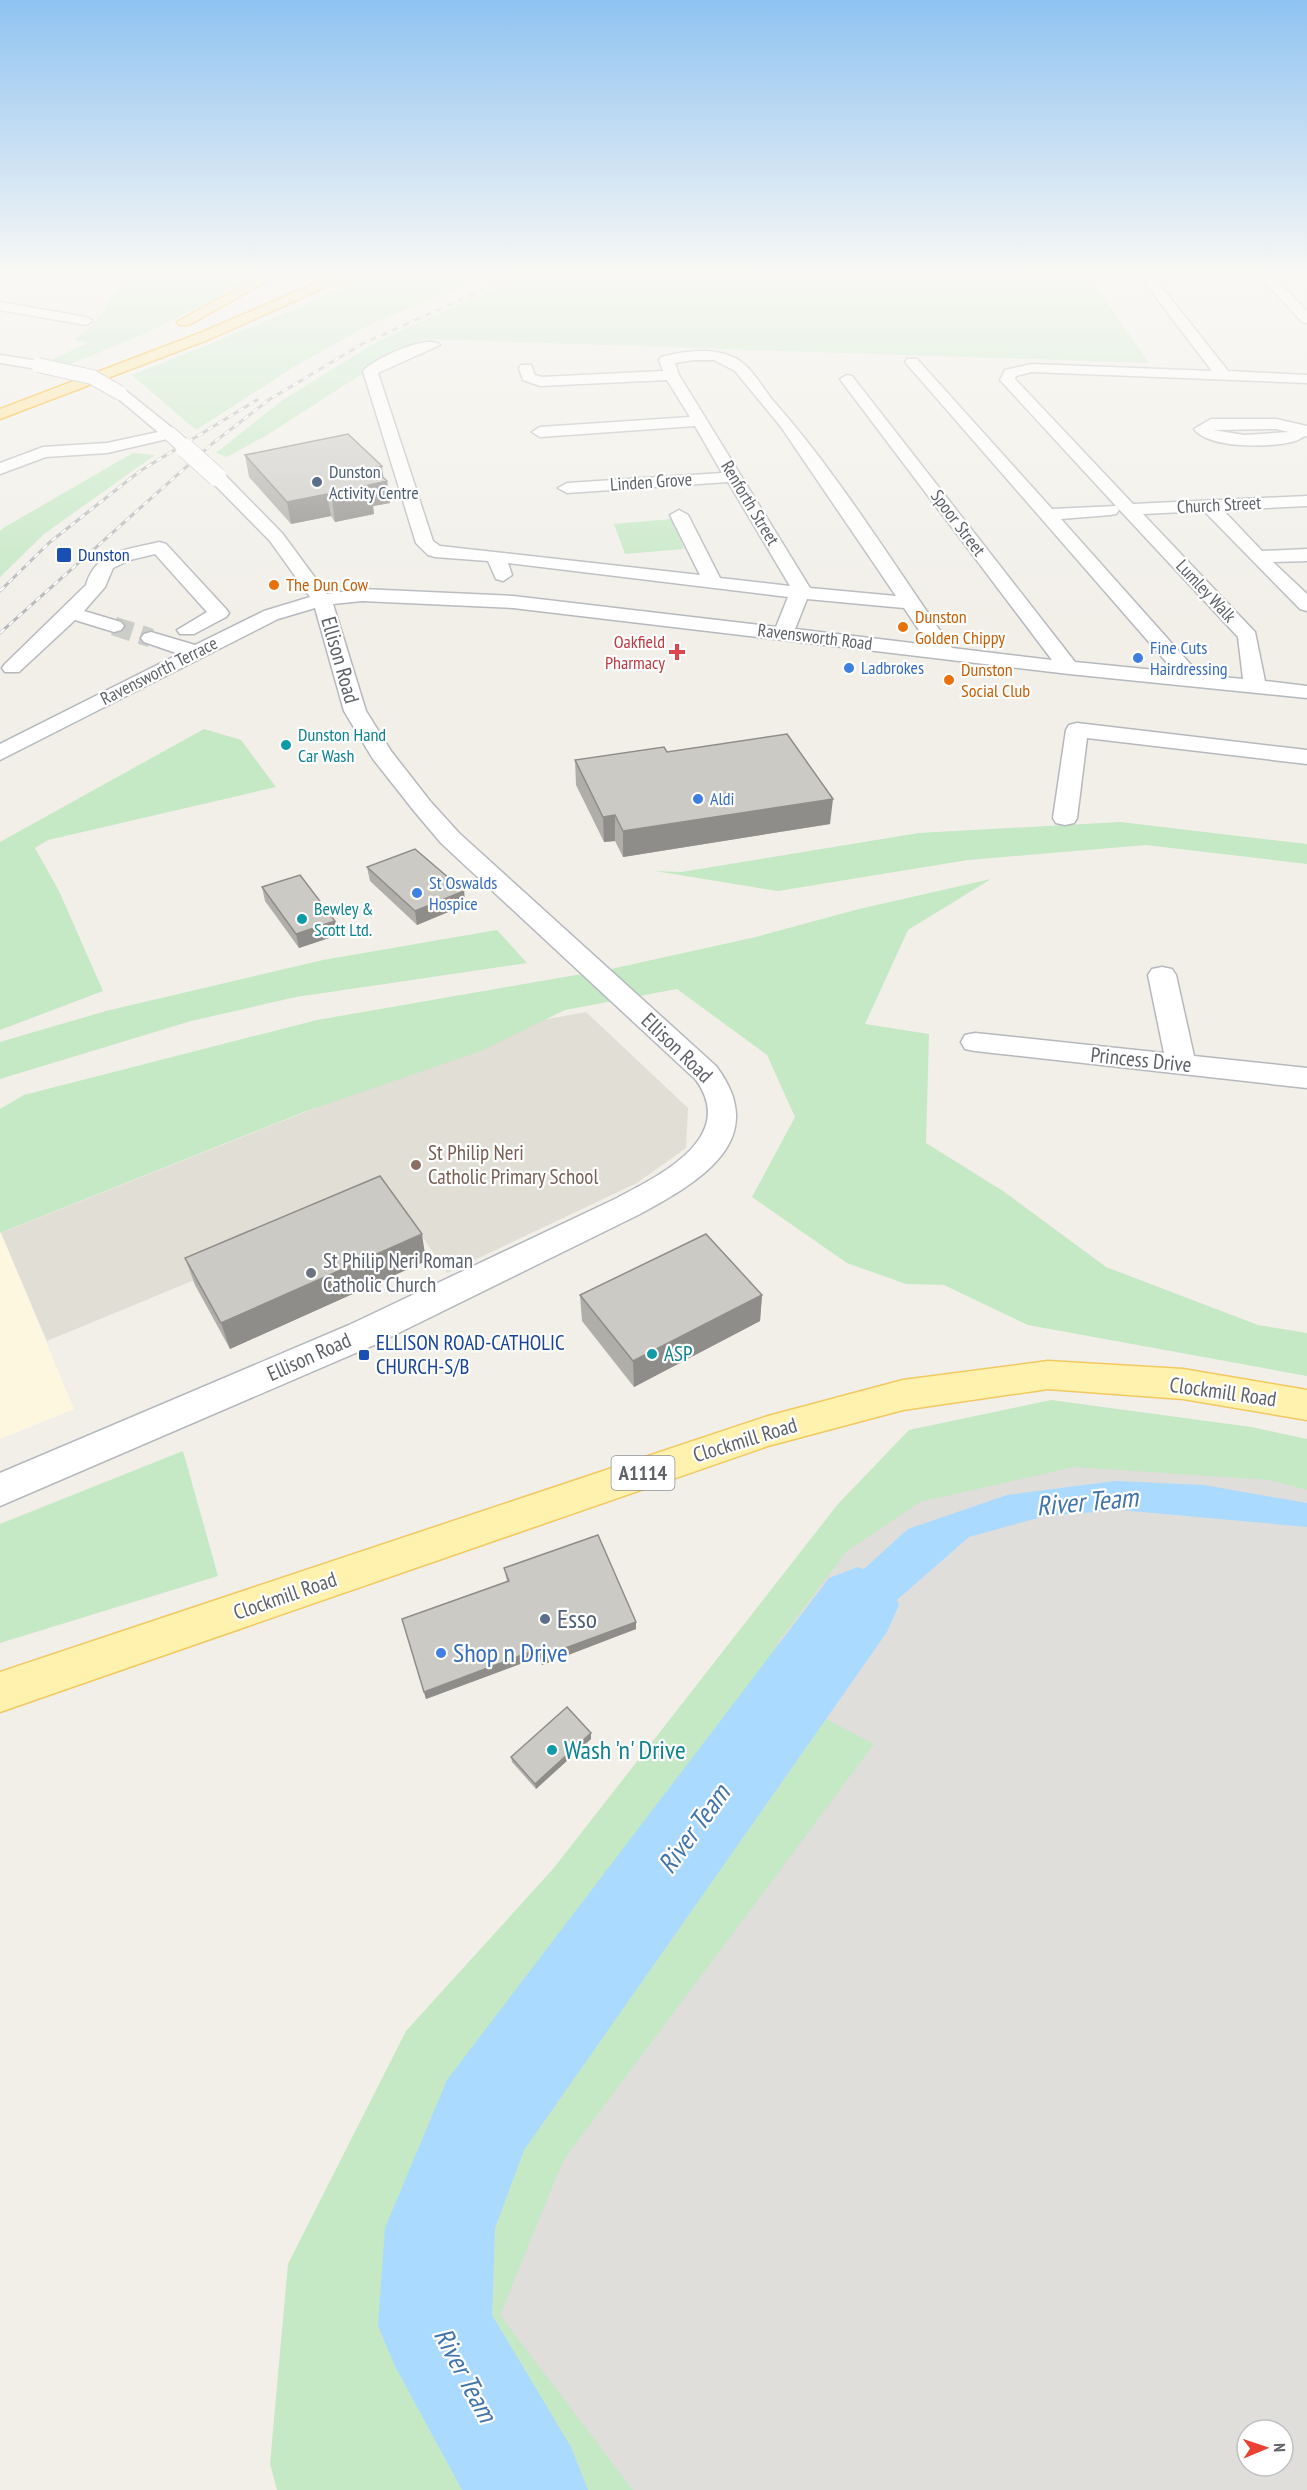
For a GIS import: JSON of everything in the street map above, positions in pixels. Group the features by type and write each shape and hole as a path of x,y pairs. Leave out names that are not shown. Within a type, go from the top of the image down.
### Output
{"highway":[{"path":"0,399 32,387"},
{"path":"0,414 70,387"}],"main road":[{"name":"Clockmill Road","path":"0,1692 768,1431 903,1395 1048,1375 1183,1384 1307,1405"}],"street":[{"name":"Ellison Road","path":"0,1490 275,1373 530,1256 666,1185 700,1159 718,1135 723,1121 722,1096 706,1073 450,838 381,754 364,730 352,704 322,600 276,537 217,477 170,434 110,387"},
{"path":"375,387 425,543 435,551 496,556 604,587 713,582 911,603"},
{"name":"Renforth Street","path":"679,387 801,589 800,593"},
{"path":"755,387 771,410 787,424 945,653"},
{"name":"Spoor Street","path":"853,387 1068,668"},
{"path":"934,387 1193,680"},
{"name":"Lumley Walk","path":"1014,387 1248,636 1255,687"},
{"path":"540,432 700,421"},
{"path":"1211,424 1276,424 1303,431 1292,438 1225,439 1206,434 1202,429 1211,424"},
{"path":"0,469 31,454 118,446 170,434"},
{"path":"23,441 56,451"},
{"name":"Linden Grove","path":"567,488 734,477"},
{"name":"Church Street","path":"1130,509 1307,501"},
{"path":"1208,505 1307,605"},
{"path":"1047,515 1110,510"},
{"path":"679,514 713,582"},
{"path":"12,668 71,614 95,587 99,573 106,564 124,556 159,548 219,613 187,630"},
{"path":"1257,557 1307,555"},
{"path":"496,556 513,602"},
{"name":"Ravensworth Road","path":"322,600 379,595 513,602 604,587 783,633 1068,668 1307,693"},
{"path":"783,633 800,593"},
{"name":"Ravensworth Terrace","path":"0,753 271,615 322,600"},
{"path":"71,614 114,626"},
{"path":"151,638 195,652"},
{"path":"1065,818 1077,730 1307,757"},
{"path":"1162,975 1181,1064"},
{"name":"Princess Drive","path":"975,1042 1307,1078"}],"shaded area":[{"name":"St Philip Neri Catholic Primary School","path":"586,1012 688,1108 686,1148 637,1183 447,1273 395,1197 47,1341 1,1233 532,1022"},
{"path":"0,1233 74,1409 0,1439"},
{"path":"1013,1428 1307,1458 1307,2490 424,2490 457,2093 857,1508"}],"green space":[{"path":"146,387 263,387 196,430"},
{"path":"303,387 341,387 267,435 227,457 216,453 281,401"},
{"path":"133,453 155,455 44,534 0,577 0,531 3,528"},
{"path":"672,519 684,549 625,554 614,524"},
{"path":"204,729 241,740 276,787 48,840 35,848 59,891 103,991 0,1030 0,842"},
{"path":"1120,822 1307,844 1307,864 1146,845 968,860 778,891 655,871 681,872 919,833"},
{"path":"991,879 908,930 865,1024 929,1034 926,1143 1003,1191 1106,1267 1258,1325 1307,1333 1307,1376 1028,1325 944,1285 906,1284 847,1263 752,1197 795,1117 767,1055 677,989 565,1010 481,1051 304,1112 0,1233 0,1109 24,1095 317,1020 611,969 756,937 859,909"},
{"path":"497,930 527,963 296,997 191,1021 0,1079 0,1042 106,1011 323,960"},
{"path":"1051,1400 1251,1427 1307,1439 1307,1490 1270,1480 1074,1467 920,1502 846,1552 779,1641 758,1683 874,1744 563,2161 500,2315 633,2490 277,2490 270,2464 288,2264 406,2031 553,1869 838,1504 909,1430"},
{"path":"183,1451 218,1576 0,1643 0,1524"}],"water":[{"path":"1115,1481 1204,1485 1307,1503 1307,1527 1120,1510 1045,1516 969,1537 890,1606 820,1692 783,1668 855,1577 908,1529 1007,1495"}],"building":[{"name":"Dunston Activity Centre","path":"348,434 382,466 373,468 387,481 365,486 371,492 332,499 327,494 287,502 245,455"},
{"name":"Aldi","path":"787,734 833,799 623,831 615,815 603,817 575,760 664,747 667,752"},
{"name":"St Oswalds Hospice","path":"415,849 464,891 415,911 367,867"},
{"path":"300,875 335,921 296,934 262,887"},
{"path":"380,1176 422,1234 221,1323 185,1258"},
{"name":"ASP","path":"706,1234 762,1295 633,1361 580,1295"},
{"name":"Esso","path":"598,1535 636,1622 541,1657 538,1649 424,1692 402,1619 509,1581 504,1568"},
{"name":"Wash 'n' Drive","path":"567,1707 591,1733 535,1784 511,1757"}],"waterway":[{"name":"River Team","path":"528,2490 435,2326 440,2228 484,2117 858,1605"}],"tunnel":[{"path":"114,626 151,638"}],"railway":[{"path":"0,633 213,443 270,399 290,387"},
{"path":"0,591 50,542 140,471 257,400"}],"place":[{"name":"Dunston Activity Centre","path":"317,482"},
{"name":"Dunston","path":"64,555"},
{"name":"The Dun Cow","path":"274,585"},
{"name":"Dunston Golden Chippy","path":"903,627"},
{"name":"Oakfield Pharmacy","path":"677,652"},
{"name":"Fine Cuts Hairdressing","path":"1138,658"},
{"name":"Ladbrokes","path":"849,668"},
{"name":"Dunston Social Club","path":"949,680"},
{"name":"Dunston Hand Car Wash","path":"286,745"},
{"name":"Aldi","path":"698,799"},
{"name":"St Oswalds Hospice","path":"417,893"},
{"name":"Bewley & Scott Ltd.","path":"302,919"},
{"name":"St Philip Neri Catholic Primary School","path":"416,1165"},
{"name":"St Philip Neri Roman Catholic Church","path":"311,1273"},
{"name":"ASP","path":"652,1354"},
{"name":"ELLISON ROAD-CATHOLIC CHURCH-S/B","path":"364,1355"},
{"name":"Esso","path":"545,1619"},
{"name":"Shop n Drive","path":"441,1653"},
{"name":"Wash 'n' Drive","path":"552,1750"}]}
